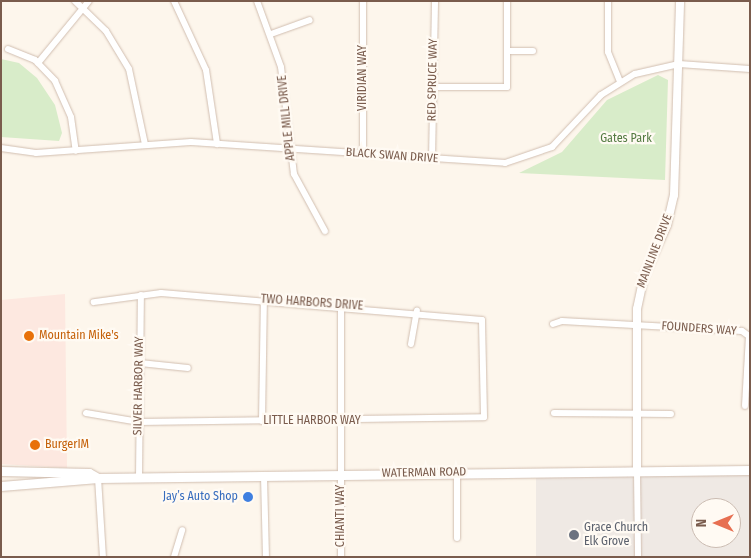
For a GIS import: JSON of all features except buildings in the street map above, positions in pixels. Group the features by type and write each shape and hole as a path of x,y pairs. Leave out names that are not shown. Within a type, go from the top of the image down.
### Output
{"main road":[{"name":"WATERMAN ROAD","path":"1,486 98,478 750,470"},
{"name":"WATERMAN ROAD","path":"1,471 90,473 98,478"}],"street":[{"path":"75,1 110,36 129,70 145,144"},
{"path":"38,63 89,1"},
{"path":"174,1 206,70 217,144"},
{"name":"APPLE MILL DRIVE","path":"257,1 271,34 286,92 290,149 300,190 325,231"},
{"name":"VIRIDIAN WAY","path":"362,154 363,1"},
{"name":"RED SPRUCE WAY","path":"432,159 434,1"},
{"path":"433,87 507,87 507,1"},
{"path":"608,1 608,52 620,81"},
{"name":"MAINLINE DRIVE","path":"637,471 636,324 644,276 667,225 674,195 680,1"},
{"path":"271,34 310,20"},
{"path":"8,50 38,63 67,103 76,151"},
{"path":"507,51 533,51"},
{"name":"BLACK SWAN DRIVE","path":"1,148 36,153 145,144 217,144 505,164 533,157 559,142 601,96 620,81 650,68 679,64 750,69"},
{"name":"TWO HARBORS DRIVE","path":"94,302 141,294 341,305 417,311 482,320 484,416"},
{"name":"SILVER HARBOR WAY","path":"139,478 141,294"},
{"path":"262,420 264,300"},
{"name":"CHIANTI WAY","path":"341,305 341,557"},
{"path":"410,344 417,311"},
{"path":"553,324 636,324"},
{"name":"FOUNDERS WAY","path":"636,324 742,331 749,336 745,406"},
{"path":"140,363 188,368"},
{"name":"LITTLE HARBOR WAY","path":"86,413 139,422 341,421 484,416"},
{"path":"554,413 637,416 671,414"},
{"path":"637,471 638,557"},
{"path":"456,538 457,473"},
{"path":"264,476 266,557"},
{"path":"98,478 103,557"},
{"path":"174,557 182,530"}],"shaded area":[{"path":"65,294 67,468 1,464 1,300"},
{"path":"750,470 750,557 536,557 536,472"}],"green space":[{"path":"1,59 19,63 37,78 55,105 62,133 59,141 1,137"},
{"name":"Gates Park","path":"658,75 668,80 665,180 519,173 562,152 607,100"}],"place":[{"name":"Mountain Mike's","path":"29,336"},
{"name":"BurgerIM","path":"35,445"},
{"name":"Jay’s Auto Shop","path":"248,497"},
{"name":"Grace Church Elk Grove","path":"574,535"}]}
